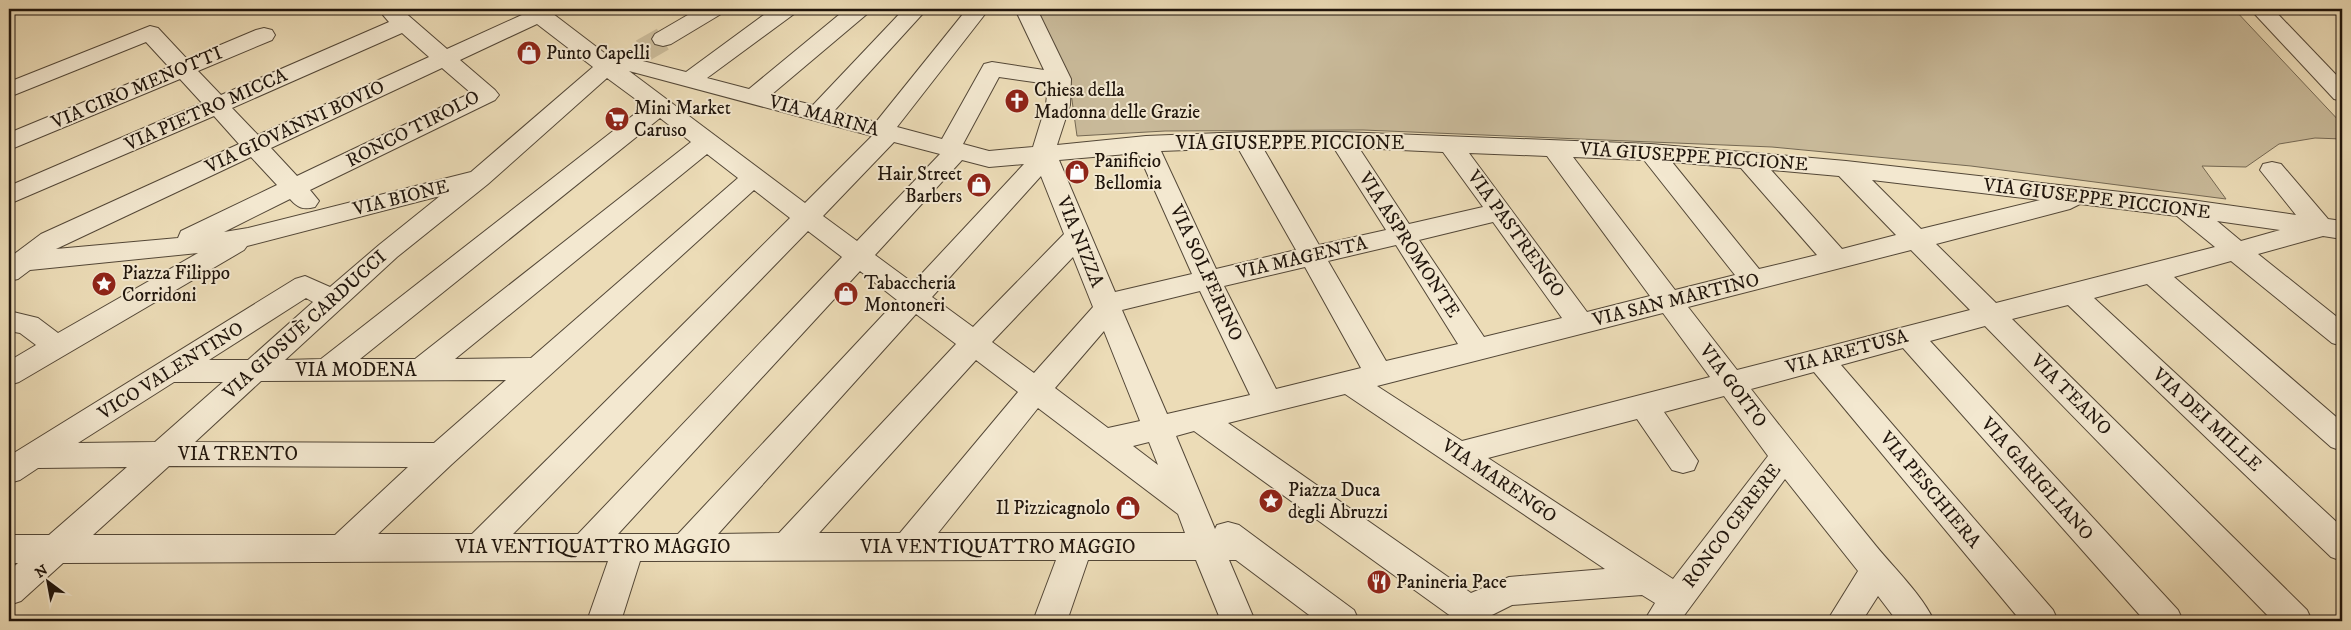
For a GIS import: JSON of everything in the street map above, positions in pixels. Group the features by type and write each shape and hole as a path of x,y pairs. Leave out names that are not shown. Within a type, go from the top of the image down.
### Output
{"street":[{"path":"663,39 713,9"},
{"path":"327,370 656,104 786,9"},
{"path":"754,97 859,9"},
{"path":"818,114 916,9"},
{"path":"480,548 806,216 885,132 978,9"},
{"path":"686,548 915,299 1036,163 1058,105 1060,79 1026,9"},
{"path":"2261,9 2342,94"},
{"path":"535,12 624,60 656,104 1342,621"},
{"name":"VIA GIOVANNI BOVIO","path":"13,264 50,240 445,59 535,12"},
{"name":"VIA PIETRO MICCA","path":"9,196 217,105 399,20 445,59"},
{"path":"9,90 150,34 308,203"},
{"name":"VIA CIRO MENOTTI","path":"9,142 264,35"},
{"name":"RONCO TIROLO","path":"308,203 487,95 445,59"},
{"name":"VIA MARINA","path":"624,60 688,80 989,159 1036,163"},
{"name":"VIA GIOSUÈ CARDUCCI","path":"9,591 388,251 624,60"},
{"path":"586,547 858,255 953,149 992,69 1060,79"},
{"path":"1246,140 1312,256 1364,378"},
{"name":"VIA GIUSEPPE PICCIONE","path":"1036,163 1146,144 1246,140 1341,140 1553,147 1651,152 1846,169 2184,208 2332,229"},
{"name":"VIA ASPROMONTE","path":"1341,140 1477,350"},
{"path":"421,370 707,141"},
{"name":"VIA SOLFERINO","path":"1146,144 1208,280 1268,402"},
{"name":"VIA PASTRENGO","path":"1450,144 1581,324"},
{"name":"VIA GOITO","path":"1553,147 1785,456 1918,621"},
{"path":"1651,152 1754,281"},
{"path":"1748,160 1837,260"},
{"name":"VIA NIZZA","path":"1036,163 1057,184 1079,235 1106,307 1190,506 1192,546 1238,621"},
{"name":"VIA TEANO","path":"1846,169 2295,621"},
{"path":"2272,170 2332,229"},
{"path":"342,548 441,455 754,177"},
{"name":"VIA BIONE","path":"308,203 479,178"},
{"name":"VIA SAN MARTINO","path":"1104,441 1155,423 1198,418 1268,402 2085,198"},
{"path":"13,264 179,256 248,237 308,203"},
{"path":"9,374 56,346 179,256 308,203"},
{"path":"2184,208 2342,336"},
{"name":"VIA MAGENTA","path":"1106,307 1208,280 1500,212"},
{"name":"VIA ARETUSA","path":"1458,454 2072,293 2236,251 2332,229"},
{"path":"786,547 974,343 1079,235"},
{"path":"2152,273 2342,439"},
{"name":"VICO VALENTINO","path":"9,471 172,371 305,286 333,301"},
{"name":"VIA DEI MILLE","path":"2072,293 2342,547"},
{"path":"908,547 1106,307"},
{"path":"9,321 28,325 56,346"},
{"name":"VIA GARIGLIANO","path":"1908,336 2166,621"},
{"name":"VIA PESCHIERA","path":"1820,359 2041,621"},
{"name":"VIA MODENA","path":"172,371 540,369"},
{"name":"VIA MARENGO","path":"1364,378 1458,454 1647,580 1669,611"},
{"path":"1643,405 1683,461"},
{"path":"1198,418 1469,615 1509,591 1647,580"},
{"name":"VIA TRENTO","path":"35,456 161,454 441,455"},
{"name":"RONCO CERERE","path":"1669,611 1785,456"},
{"path":"1050,621 1077,546"},
{"name":"VIA VENTIQUATTRO MAGGIO","path":"9,549 1242,546"},
{"path":"604,621 629,547"},
{"path":"1844,621 1877,569"}],"shaded area":[{"path":"1056,9 2234,9 2342,124 2342,139 2315,138 2279,144 2246,167 2202,166 2226,199 1971,166 1772,147 1363,130 1165,131 1077,136 1071,93 1060,60 1037,13"}],"tunnel":[{"path":"642,51 663,39"}],"place":[{"name":"Punto Capelli","path":"529,53"},
{"name":"Chiesa della Madonna delle Grazie","path":"1017,101"},
{"name":"Mini Market Caruso","path":"617,119"},
{"name":"Panificio Bellomia","path":"1077,172"},
{"name":"Hair Street Barbers","path":"979,185"},
{"name":"Piazza Filippo Corridoni","path":"104,284"},
{"name":"Tabaccheria Montoneri","path":"846,294"},
{"name":"Piazza Duca degli Abruzzi","path":"1271,501"},
{"name":"Il Pizzicagnolo","path":"1128,508"},
{"name":"Panineria Pace","path":"1379,582"}]}
